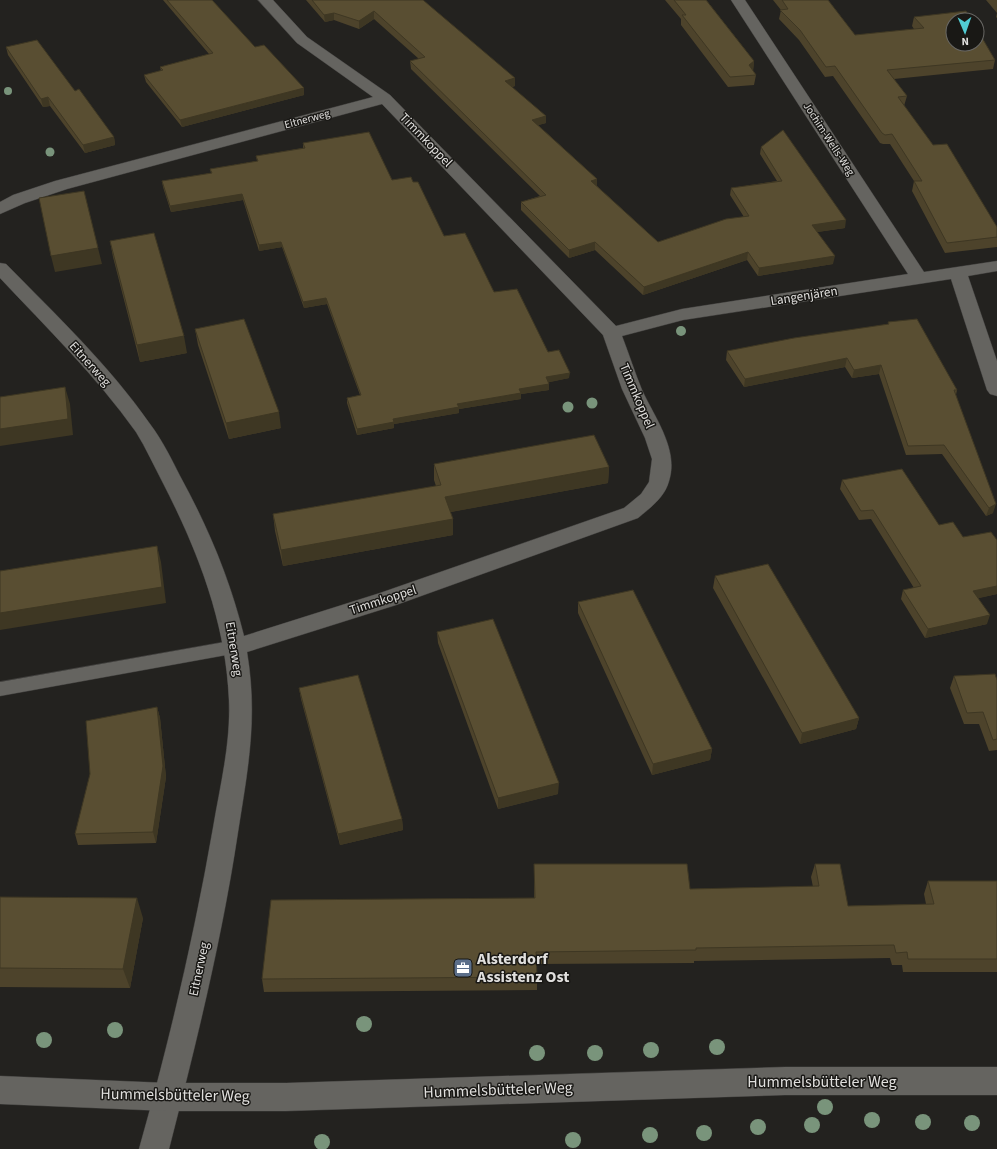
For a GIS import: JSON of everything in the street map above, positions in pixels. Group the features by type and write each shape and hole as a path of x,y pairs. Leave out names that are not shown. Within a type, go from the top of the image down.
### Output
{"street":[{"name":"Timmkoppel","path":"236,647 388,599 631,513 648,499 659,482 662,459 655,438 632,390 612,333 385,98 302,40 265,0"},
{"name":"Jochim-Wells-Weg","path":"738,0 920,278"},
{"name":"Eitnerweg","path":"0,209 19,199 61,185 385,98"},
{"name":"Langenjären","path":"612,333 682,315 997,266"},
{"name":"Eitnerweg","path":"0,268 98,371 144,429 187,508 224,598 236,647 241,702 238,754 220,873 187,1028 154,1149"},
{"path":"958,272 997,390"},
{"name":"Hummelsbütteler Weg","path":"0,1090 168,1097 294,1096 785,1081 997,1081"}],"lane":[{"path":"0,689 236,647"}],"building":[{"path":"167,0 212,0 255,47 264,45 304,88 180,120 144,75 163,70 160,67 213,53"},
{"path":"312,0 423,0 515,78 505,81 546,116 532,120 597,179 591,181 658,242 726,219 749,216 731,188 782,181 761,147 783,130 846,220 812,225 835,256 759,268 748,252 644,287 595,242 569,250 521,202 546,195 410,61 425,57 374,11 359,21 334,13 324,15"},
{"path":"674,0 706,0 754,61 749,65 756,75 730,77 682,15 686,15"},
{"path":"782,0 828,0 855,35 924,28 914,17 945,13 945,52 985,52 985,43 995,60 887,70 907,96 898,97 933,145 947,144 997,227 997,237 947,243 914,181 922,181 892,134 885,135 882,133 835,66 826,67 800,30 780,10 788,9"},
{"path":"37,40 75,91 79,89 114,137 83,145 48,97 41,99 6,47"},
{"path":"369,132 392,180 411,177 413,182 418,182 444,236 465,233 494,292 517,289 548,352 559,350 570,373 546,377 549,384 519,389 521,393 457,404 459,407 393,419 394,422 357,429 347,398 361,395 326,298 303,302 281,242 259,245 242,194 170,206 162,181 212,173 210,169 258,161 256,156 305,148 303,143"},
{"path":"84,191 98,248 51,256 39,198"},
{"path":"154,233 184,336 137,345 110,241"},
{"path":"244,319 279,412 226,423 195,329"},
{"path":"917,319 957,390 954,390 996,504 989,508 944,445 908,446 881,365 854,370 847,358 745,379 727,351 794,338 889,324 888,322"},
{"path":"65,387 68,419 0,429 0,397"},
{"path":"594,435 609,467 445,497 453,519 281,550 273,514 441,485 434,464"},
{"path":"902,469 939,525 953,522 963,537 991,532 997,540 997,586 973,591 990,615 928,629 903,590 921,586 873,510 861,511 842,480"},
{"path":"157,546 162,587 0,613 0,571"},
{"path":"768,564 859,718 802,733 715,576"},
{"path":"633,590 712,749 653,764 578,602"},
{"path":"493,619 559,783 498,798 437,632"},
{"path":"995,674 997,680 997,739 993,740 983,712 967,713 954,676"},
{"path":"358,675 402,819 338,834 299,688"},
{"path":"157,707 163,766 153,832 75,834 90,774 86,721"},
{"path":"534,864 687,864 690,889 819,886 815,864 840,864 848,906 934,904 928,881 997,881 997,959 908,959 907,952 896,953 894,945 536,952 537,977 262,979 271,900 535,898"},
{"path":"0,897 137,898 123,969 0,968"}],"place":[{"name":"Alsterdorf Assistenz Ost","path":"463,968"}]}
